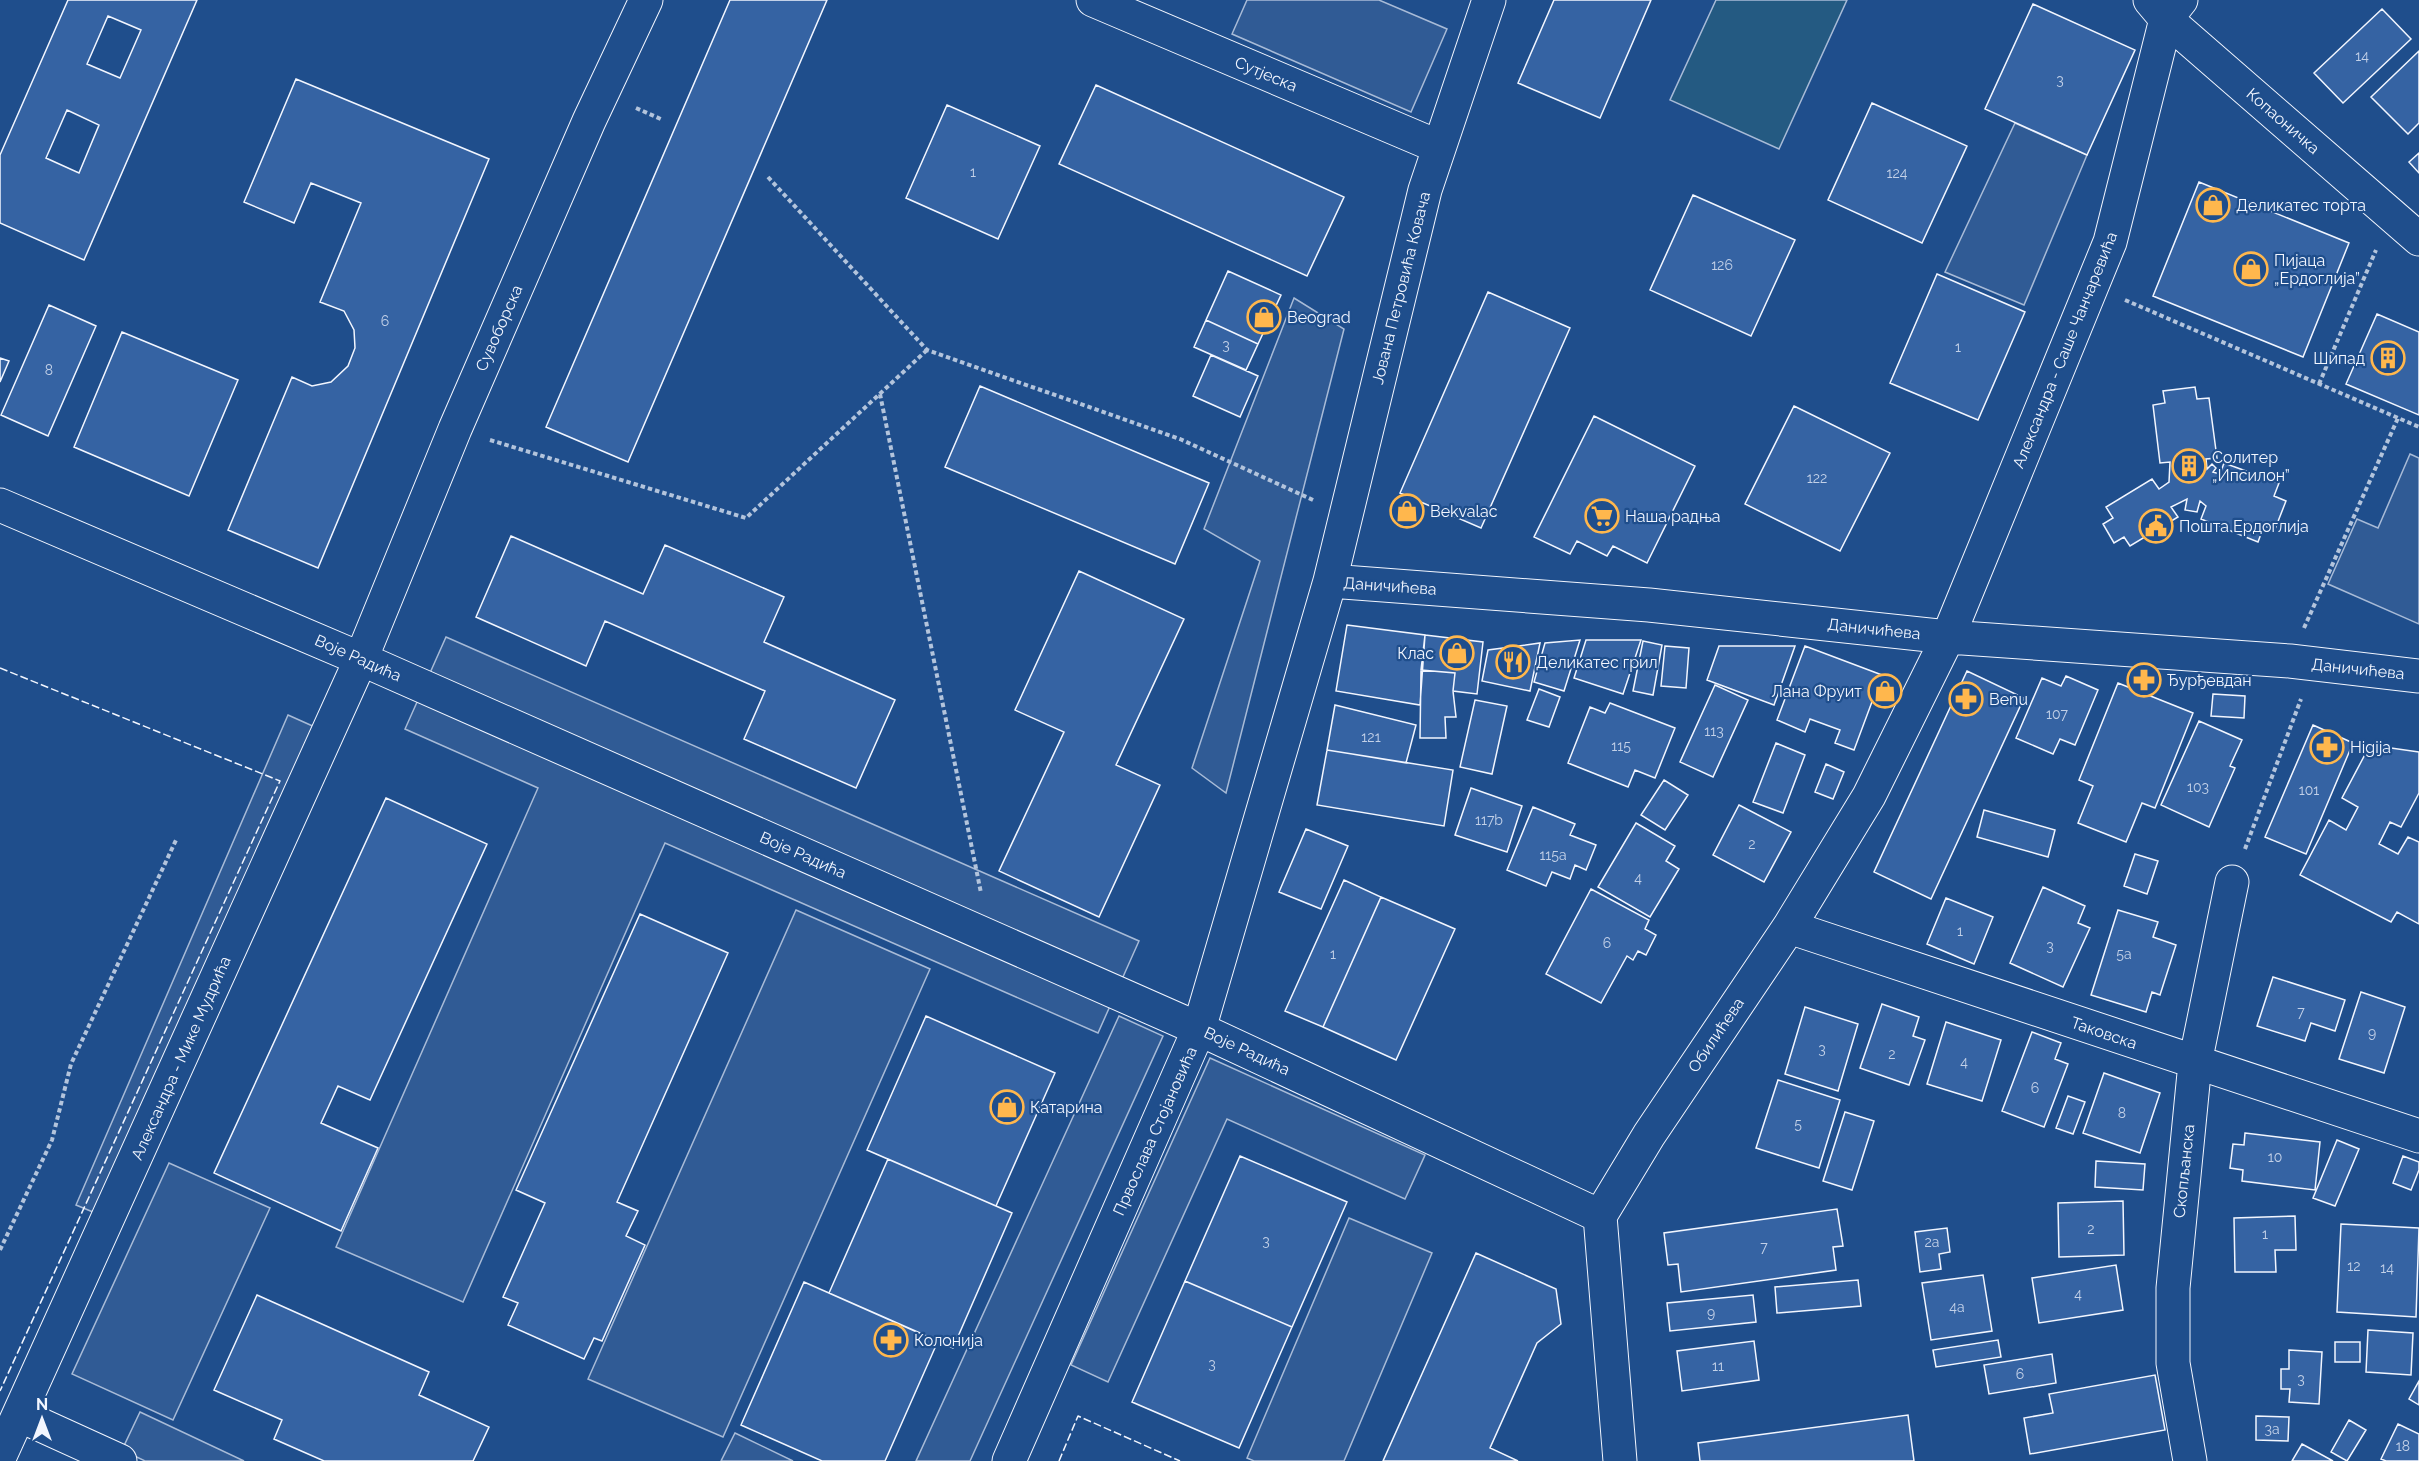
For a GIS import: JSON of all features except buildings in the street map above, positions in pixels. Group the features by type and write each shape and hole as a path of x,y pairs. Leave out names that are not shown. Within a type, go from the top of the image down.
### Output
{"street":[{"name":"Сувоборска","path":"361,659 455,429 589,122 646,0"},
{"name":"Сутјеска","path":"1093,0 1439,147"},
{"name":"Јована Петровића Ковача","path":"1329,581 1425,190 1490,0"},
{"name":"Копаоничка","path":"2166,6 2419,239"},
{"name":"Александра - Саше Чанчаревића","path":"1948,637 2110,242 2166,6"},
{"name":"Воје Радића","path":"0,505 361,659 1199,1029 1600,1216"},
{"name":"Даничићева","path":"1329,581 1649,604 1948,637 2302,663 2419,676"},
{"name":"Првослава Стојановића","path":"1009,1461 1199,1029 1329,581"},
{"name":"Обилићева","path":"1600,1216 1649,1135 1789,927 1869,796 1948,637"},
{"name":"Александра - Мике Мудрића","path":"0,1456 361,659"},
{"name":"Скопљанска","path":"2190,1461 2173,1363 2173,1288 2195,1063 2232,882"},
{"name":"Таковска","path":"1789,927 2419,1137"},
{"path":"1600,1216 1620,1461"},
{"path":"20,1415 120,1461"}],"path":[{"path":"768,177 927,350 1180,439 1346,515"},
{"path":"2319,384 2391,215"},
{"path":"2093,286 2419,427"},
{"path":"455,429 746,518 927,350"},
{"path":"880,394 990,937"},
{"path":"2232,882 2302,663 2398,418"},
{"path":"0,1250 52,1140 71,1064 177,838"}],"shaded area":[{"path":"1247,0 1379,0 1447,29 1411,112 1232,34"},
{"path":"1716,0 1847,0 1779,149 1670,100"},
{"path":"2015,123 2087,155 2024,305 1945,272"},
{"path":"1294,298 1344,329 1226,793 1192,768 1260,561 1204,529"},
{"path":"2410,454 2419,458 2419,624 2328,584 2357,519 2378,528"},
{"path":"446,637 1139,941 1098,1033 665,843 463,1302 336,1247 538,788 405,729"},
{"path":"288,715 317,728 105,1217 76,1205"},
{"path":"796,910 930,969 723,1437 588,1379"},
{"path":"1119,1016 1163,1036 970,1461 916,1461"},
{"path":"1210,1058 1425,1155 1405,1199 1227,1119 1108,1382 1071,1365"},
{"path":"169,1163 270,1208 173,1420 72,1374"},
{"path":"1349,1218 1432,1253 1344,1461 1254,1461 1247,1458"},
{"path":"140,1412 244,1461 145,1461 122,1450"},
{"path":"735,1433 793,1461 721,1461"}],"fence":[{"path":"0,668 280,781 0,1391"},
{"path":"1059,1461 1078,1416 1180,1461"}],"place":[{"name":"Деликатес торта","path":"2213,205"},
{"name":"Пијаца „Ердоглија”","path":"2251,269"},
{"name":"Beograd","path":"1264,317"},
{"name":"Шипад","path":"2388,358"},
{"name":"Солитер „Ипсилон”","path":"2189,466"},
{"name":"Bekvalac","path":"1407,511"},
{"name":"Наша радња","path":"1602,516"},
{"name":"Пошта Ердоглија","path":"2156,526"},
{"name":"Клас","path":"1457,653"},
{"name":"Деликатес грил","path":"1513,662"},
{"name":"Ђурђевдан","path":"2144,680"},
{"name":"Лана Фруит","path":"1885,691"},
{"name":"Benu","path":"1966,699"},
{"name":"Higija","path":"2327,747"},
{"name":"Катарина","path":"1007,1107"},
{"name":"Колонија","path":"891,1340"}]}
